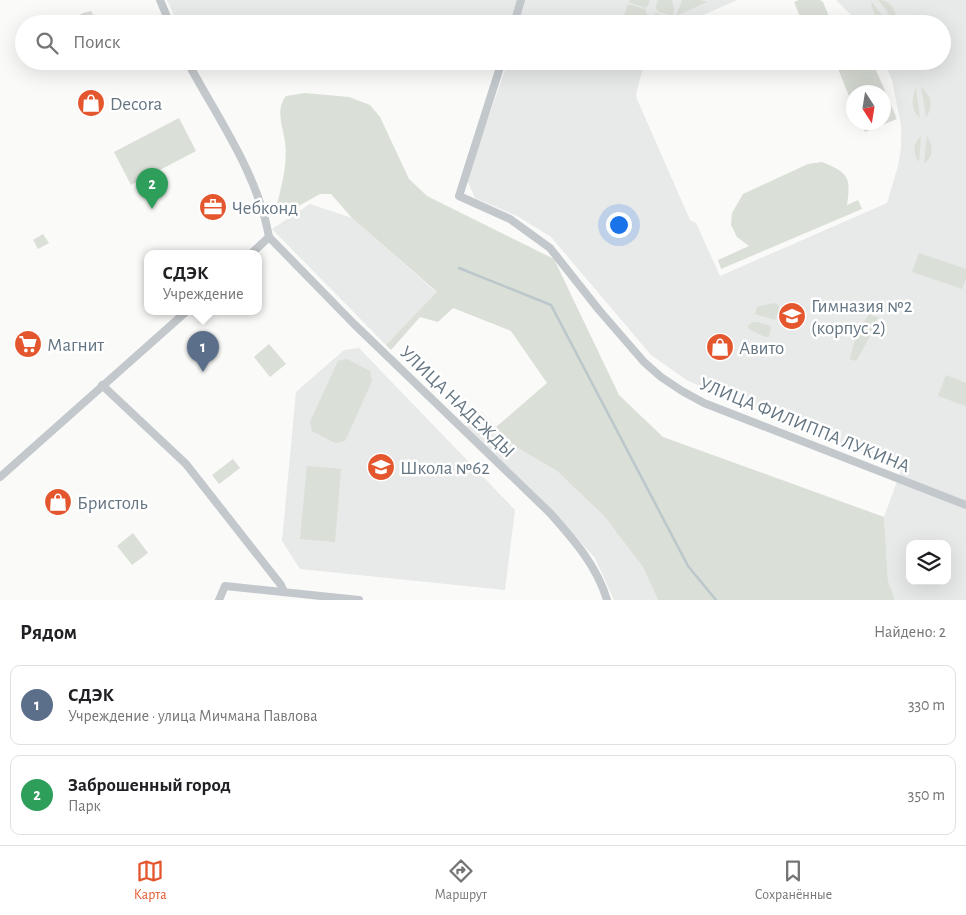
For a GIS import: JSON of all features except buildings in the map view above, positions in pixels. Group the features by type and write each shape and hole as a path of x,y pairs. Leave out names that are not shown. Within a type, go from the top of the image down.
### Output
{"street":[{"path":"160,0 166,15"},
{"path":"517,15 521,0"},
{"path":"192,70 252,181 266,217 269,237 255,250"},
{"name":"УЛИЦА ФИЛИППА ЛУКИНА","path":"499,70 459,196 510,219 550,248 572,273 599,310 644,362 682,392 704,403 966,505"},
{"name":"УЛИЦА НАДЕЖДЫ","path":"269,237 354,324 550,513 576,543 594,569 604,587 607,600"},
{"path":"0,477 182,315"},
{"path":"102,386 186,464 281,585 284,592"},
{"path":"219,600 225,586 359,600"},
{"path":"261,600 263,590"}],"shaded area":[{"path":"167,0 737,0 703,15 174,15"},
{"path":"630,0 650,0 645,8 629,2"},
{"path":"658,0 672,0 673,15 657,11"},
{"path":"682,0 707,2 678,15 676,15"},
{"path":"799,0 820,0 823,2 828,15 799,15 794,2"},
{"name":"Гимназия №2 (корпус 2)","path":"836,0 966,0 966,600 895,600 888,581 884,517 902,468 688,381 651,355 551,237 517,216 475,198 467,180 505,70 643,70 636,94 637,99 690,220 696,223 720,276 887,203 898,166 901,148 901,126 892,80 887,70 951,70 951,15 851,15"},
{"path":"878,0 883,0 890,4 895,15 890,15"},
{"path":"871,1 882,15 875,15"},
{"path":"628,4 645,9 647,15 624,15"},
{"path":"91,11 93,15 80,15"},
{"path":"839,70 876,70 882,85 846,85 846,88"},
{"path":"921,87 929,97 931,105 926,117"},
{"path":"916,88 920,118 913,104"},
{"path":"305,93 349,97 370,105 380,117 409,179 427,196 554,259 619,395 663,437 884,517 888,581 895,600 658,600 643,567 604,516 557,471 516,447 496,427 547,383 511,331 453,308 438,322 420,317 391,350 386,345 437,292 352,218 331,194 320,194 286,213 281,213 276,209 286,159 281,107 286,96"},
{"path":"891,105 897,119 891,121"},
{"path":"179,118 196,151 131,185 114,152"},
{"path":"921,136 919,162 914,149 916,142"},
{"path":"927,136 931,154 924,164"},
{"path":"822,162 843,173 849,188 847,205 858,200 862,209 721,269 718,260 749,246 737,237 731,225 732,213 743,194 808,164"},
{"path":"310,204 352,218 437,293 386,345 272,229"},
{"path":"43,234 49,243 38,249 33,240"},
{"path":"919,253 966,269 966,278 962,289 912,272"},
{"path":"774,303 780,309 775,320 755,314 757,307"},
{"path":"870,312 873,316 878,317 856,361 850,359 856,335"},
{"path":"753,322 770,326 769,337 749,329 748,326"},
{"path":"269,344 286,364 270,377 254,357"},
{"name":"Школа №62","path":"359,348 515,510 505,590 300,569 282,541 296,392 344,350"},
{"path":"347,359 370,371 372,381 345,441 335,443 312,431 310,422 338,361"},
{"path":"946,375 966,383 966,406 938,396"},
{"path":"481,412 516,447 557,471 604,516 643,567 658,600 614,600 595,558 549,507 465,426"},
{"path":"233,459 240,468 219,484 212,475"},
{"path":"307,466 341,469 335,542 300,539"},
{"path":"133,533 148,553 132,565 117,546"}],"waterway":[{"path":"459,268 551,305 688,566 716,600"}],"place":[{"name":"Decora","path":"91,103"},
{"name":"Чебконд","path":"213,207"},
{"name":"Заброшенный город","path":"152,209"},
{"name":"Гимназия №2 (корпус 2)","path":"792,316"},
{"name":"Магнит","path":"28,344"},
{"name":"Авито","path":"720,347"},
{"name":"СДЭК","path":"203,372"},
{"name":"Школа №62","path":"381,467"},
{"name":"Бристоль","path":"58,502"}]}
